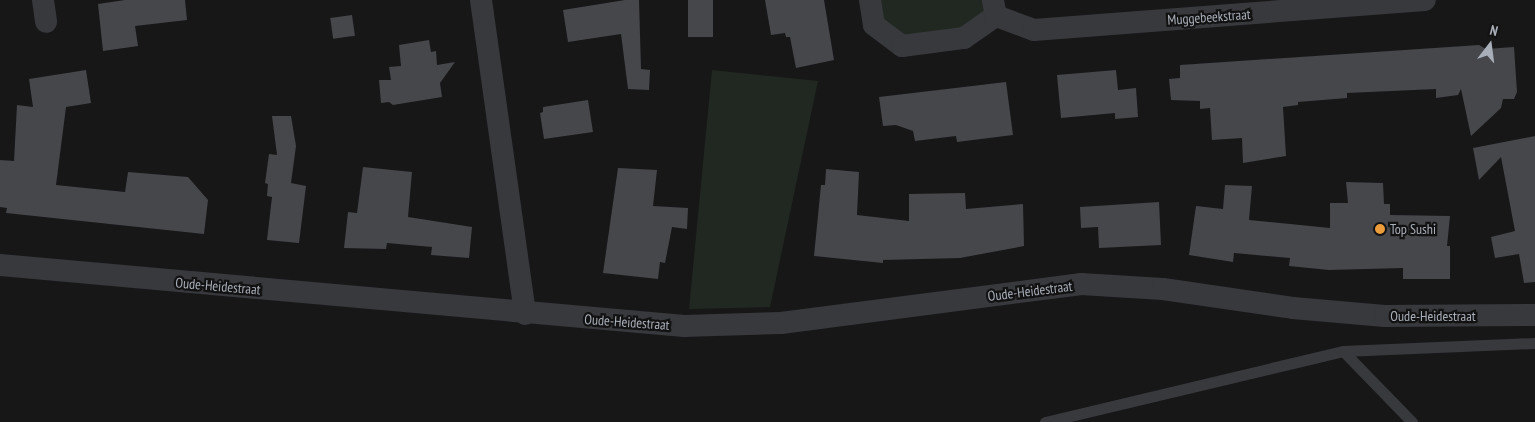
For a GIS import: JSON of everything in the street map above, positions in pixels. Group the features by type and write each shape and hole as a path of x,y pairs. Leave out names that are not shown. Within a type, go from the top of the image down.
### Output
{"street":[{"path":"481,0 525,314"},
{"path":"870,0 874,25 902,46 964,38 994,8"},
{"name":"Muggebeekstraat","path":"994,8 1034,30 1425,0"},
{"name":"Oude-Heidestraat","path":"0,265 525,314 684,326 781,323 1081,284 1163,289 1293,308 1385,316 1535,315"}],"lane":[{"path":"1045,422 1343,351 1535,343"},
{"path":"1343,351 1412,422"}],"shaded area":[{"path":"870,0 993,0 996,16 902,46"},
{"path":"712,70 818,81 770,307 689,309"}],"building":[{"path":"125,0 185,0 187,20 135,26 138,46 103,51 98,4"},
{"path":"625,0 639,0 641,69 650,70 649,90 628,89 621,34 568,42 563,10"},
{"path":"688,0 713,0 713,37 688,37"},
{"path":"765,0 824,0 834,60 796,68 790,37 786,37 785,33 771,35"},
{"path":"352,15 355,36 333,39 330,18"},
{"path":"429,40 431,52 436,51 437,65 455,62 440,83 442,97 393,105 389,102 381,103 379,80 391,80 389,67 401,66 399,45"},
{"path":"1479,45 1486,49 1514,47 1517,92 1514,99 1503,99 1501,108 1471,136 1461,89 1458,95 1436,98 1436,89 1347,93 1347,98 1298,102 1298,105 1283,107 1286,156 1243,163 1242,138 1212,140 1210,108 1200,109 1200,101 1171,100 1169,79 1180,78 1180,65"},
{"path":"86,70 91,103 66,107 56,185 125,192 128,172 188,177 208,200 204,234 6,213 7,208 0,207 0,160 14,161 17,105 33,107 29,79"},
{"path":"1116,70 1118,90 1136,88 1138,117 1115,119 1115,113 1061,118 1057,75"},
{"path":"1006,82 1013,135 957,142 956,136 915,141 913,131 896,125 883,126 879,97"},
{"path":"588,100 593,132 544,139 540,113 543,112 543,107"},
{"path":"272,116 291,116 296,146 291,183 306,186 299,243 267,240 272,197 267,196 268,184 265,183 269,154 277,155"},
{"path":"1535,136 1535,282 1524,283 1519,254 1495,258 1491,237 1515,231 1501,157 1479,180 1473,148"},
{"path":"363,167 412,172 408,217 472,227 469,258 431,255 432,247 387,243 386,249 344,248 348,212 357,213"},
{"path":"618,168 657,170 653,206 688,208 687,229 672,227 665,263 660,262 658,279 603,273"},
{"path":"826,169 859,172 857,215 909,221 909,194 965,193 966,209 1023,204 1024,246 960,258 883,260 883,263 814,256 821,185 825,185"},
{"path":"1346,182 1383,183 1384,204 1390,204 1390,215 1450,216 1447,246 1450,246 1450,279 1403,279 1403,268 1329,270 1289,266 1290,258 1234,253 1233,262 1189,255 1196,206 1223,209 1225,185 1252,186 1249,220 1330,228 1330,203 1348,203"},
{"path":"1159,202 1161,245 1099,248 1098,227 1081,228 1080,207"}],"place":[{"name":"Top Sushi","path":"1380,229"}]}
